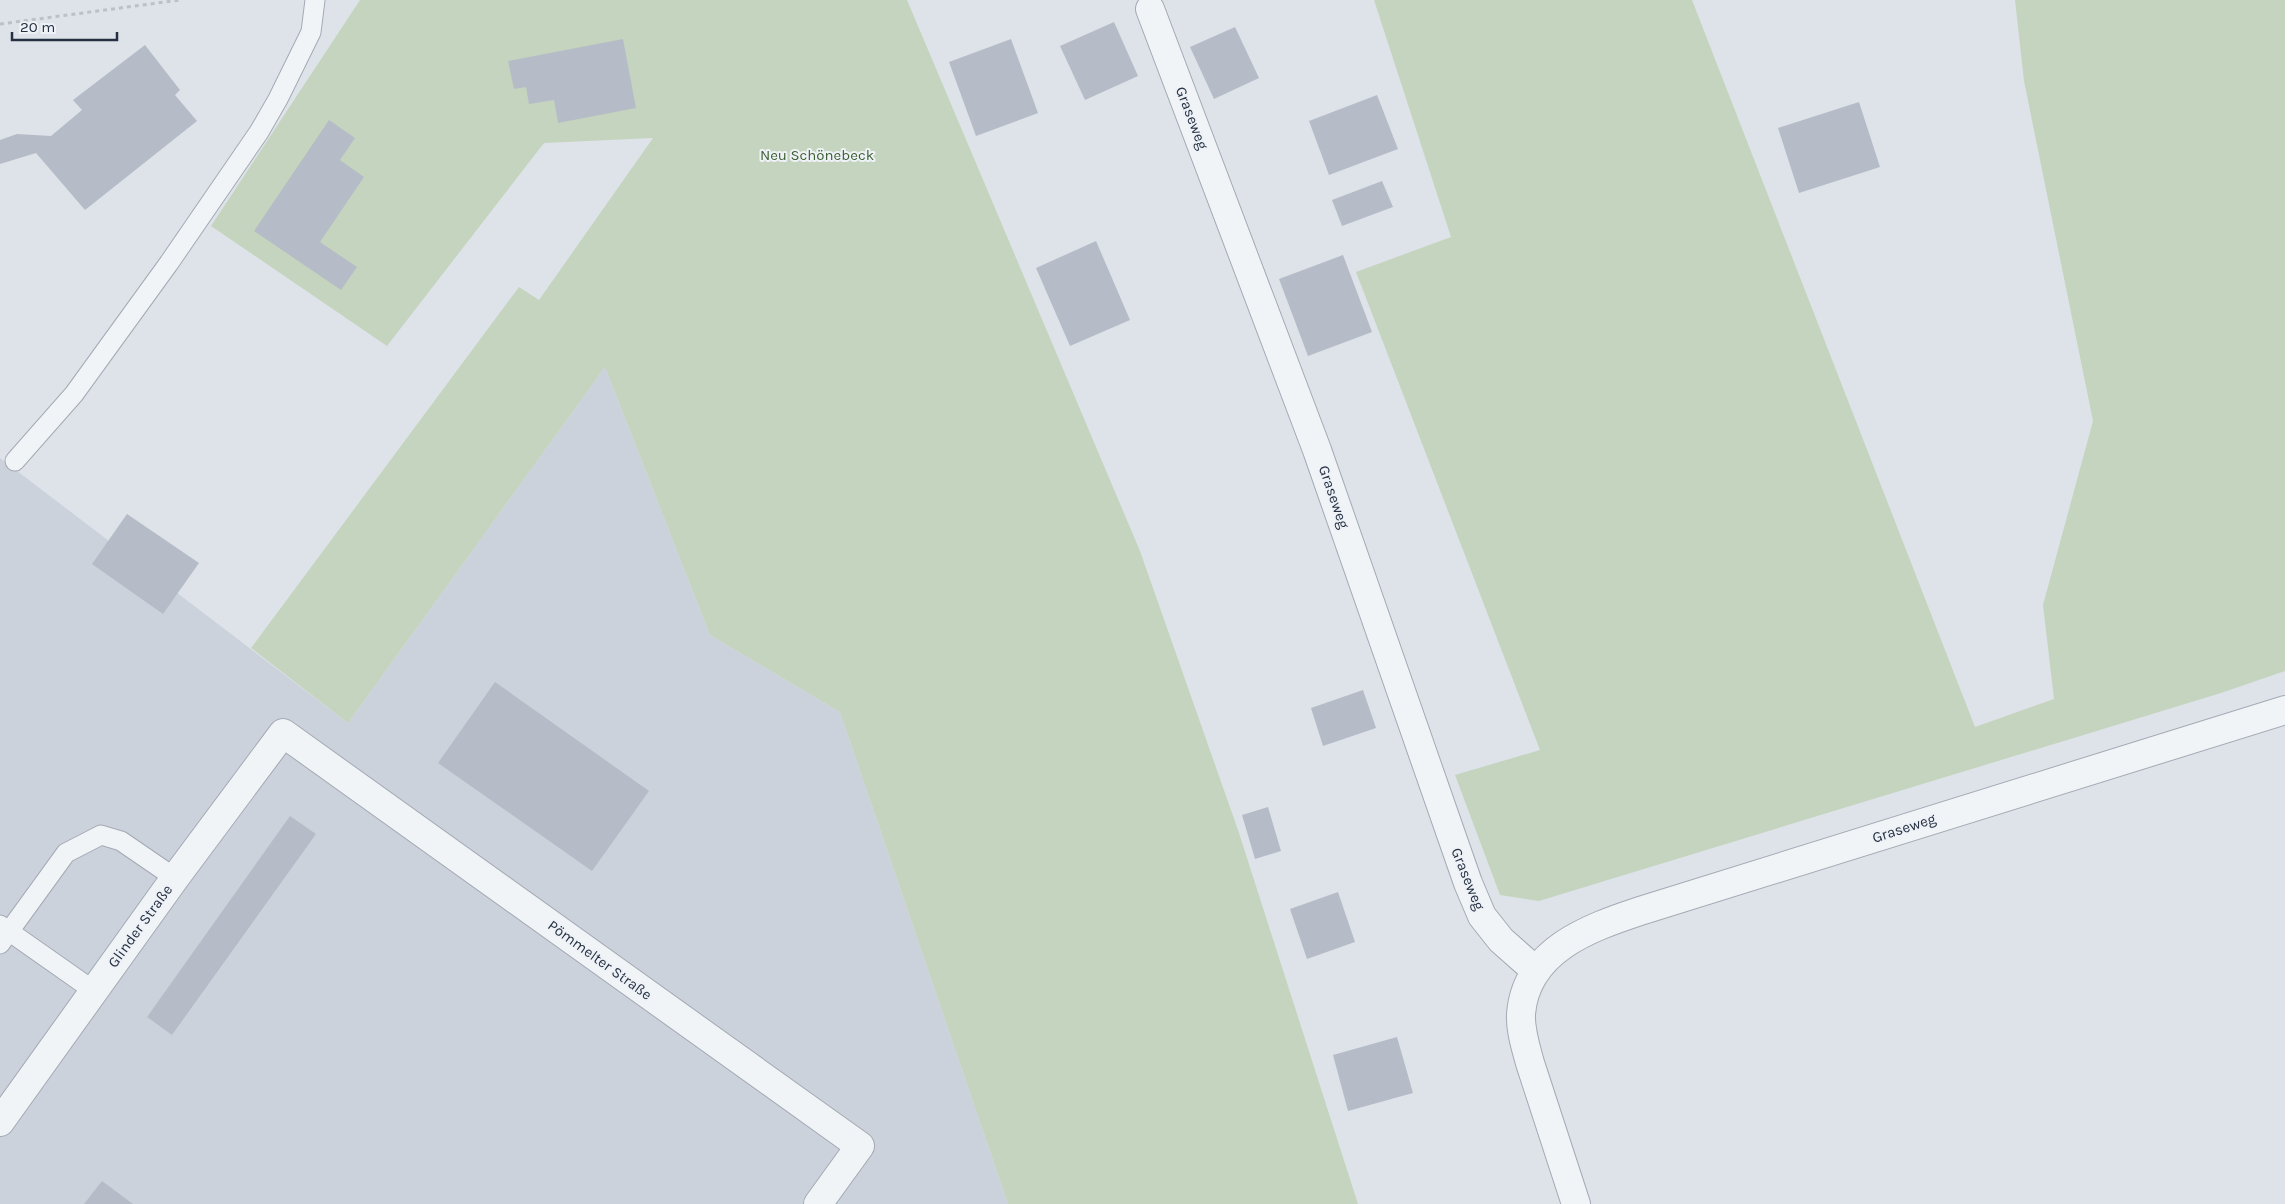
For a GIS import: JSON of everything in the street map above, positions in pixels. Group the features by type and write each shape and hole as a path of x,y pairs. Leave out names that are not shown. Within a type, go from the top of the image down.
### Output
{"street":[{"name":"Graseweg","path":"1150,9 1318,450 1468,883 1482,916 1501,940 1536,971"},
{"name":"Graseweg","path":"1576,1204 1530,1063 1524,1040 1521,1015 1526,991 1536,971 1549,957 1572,938 1595,926 2285,710"},
{"name":"Glinder Straße","path":"0,1122 283,733"},
{"name":"Pömmelter Straße","path":"283,733 860,1146 818,1204"}],"lane":[{"path":"15,461 74,394 169,263 259,132 278,99 311,32 315,0"},
{"path":"94,991 3,934 66,853 101,835 121,841 176,878"}],"path":[{"path":"0,24 180,0"}],"shaded area":[{"path":"605,367 710,635 840,712 1008,1204 0,1204 0,458 348,723"}],"green space":[{"name":"Neu Schönebeck","path":"360,0 907,0 1140,551 1239,833 1358,1204 1008,1204 840,712 710,635 605,367 348,723 251,648 519,287 539,300 653,138 544,143 387,346 211,226"},
{"path":"1374,0 1692,0 1975,727 2054,699 2043,605 2093,421 2024,81 2015,0 2285,0 2285,671 2221,693 1539,901 1500,895 1455,775 1540,750 1356,272 1451,237"}],"building":[{"path":"1114,22 1138,76 1085,100 1060,46"},
{"path":"1235,27 1259,78 1214,99 1190,47"},
{"path":"623,39 636,108 558,123 554,100 529,104 526,87 514,89 508,61"},
{"path":"1011,39 1038,113 976,136 949,62"},
{"path":"145,45 180,90 175,95 197,121 85,210 36,153 0,164 0,140 17,134 51,136 82,110 73,100"},
{"path":"1377,95 1398,149 1329,175 1309,121"},
{"path":"1859,102 1880,167 1799,193 1778,128"},
{"path":"329,120 355,138 340,160 364,177 320,242 357,267 341,290 254,231"},
{"path":"1382,181 1393,207 1342,226 1332,200"},
{"path":"1096,241 1130,320 1070,346 1036,268"},
{"path":"1343,255 1372,332 1308,356 1279,279"},
{"path":"127,514 199,563 163,614 92,564"},
{"path":"495,682 649,791 592,871 438,763"},
{"path":"1363,690 1376,728 1323,746 1311,708"},
{"path":"1268,807 1281,851 1255,859 1242,815"},
{"path":"290,816 316,834 172,1035 147,1017"},
{"path":"1338,892 1355,942 1307,959 1290,909"},
{"path":"1397,1037 1413,1093 1348,1111 1333,1055"},
{"path":"102,1181 133,1204 84,1204"}]}
